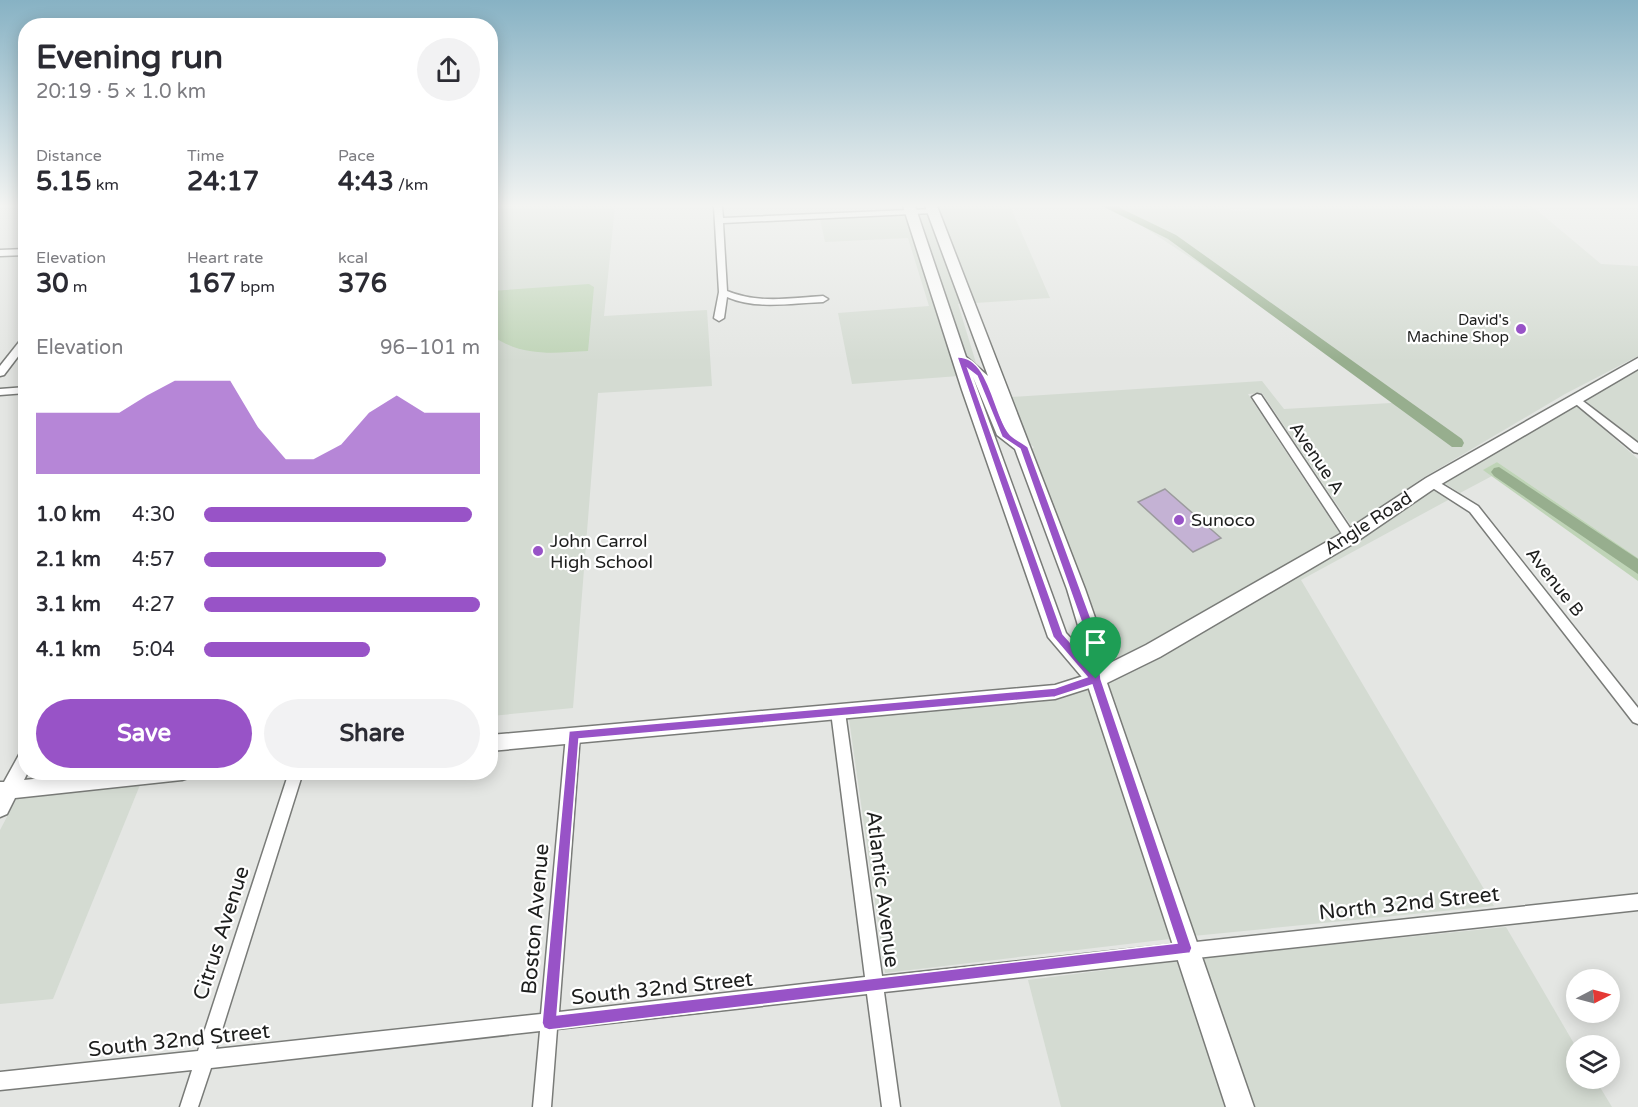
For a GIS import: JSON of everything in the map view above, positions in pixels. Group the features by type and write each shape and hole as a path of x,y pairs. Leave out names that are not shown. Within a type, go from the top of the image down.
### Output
{"main road":[{"path":"927,258 960,359 1058,637 1096,679"},
{"path":"951,258 1090,632 1096,679 1240,1107"},
{"path":"960,359 980,375 1005,435 1023,447"},
{"name":"Angle Road","path":"1096,679 1153,651 1350,537 1432,482 1638,363"}],"street":[{"path":"719,318 723,292 722,258"},
{"path":"723,292 739,299 823,299"},
{"path":"0,373 18,349"},
{"path":"0,392 18,391"},
{"name":"Avenue A","path":"1257,398 1350,537"},
{"path":"1575,398 1638,449"},
{"name":"Avenue B","path":"1432,482 1474,509 1638,718"},
{"path":"498,742 1055,692 1096,679"},
{"name":"Atlantic Avenue","path":"838,712 891,1107"},
{"name":"Boston Avenue","path":"542,1107 573,735"},
{"path":"0,808 5,790 18,771"},
{"path":"5,790 103,780"},
{"name":"Citrus Avenue","path":"189,1107 293,780"},
{"name":"North 32nd Street","path":"1185,948 1638,903"},
{"name":"South 32nd Street","path":"0,1081 549,1023 1185,948"}],"shaded area":[{"name":"John Carrol High School","path":"498,258 610,258 604,316 707,310 712,386 598,393 573,708 498,715"},
{"path":"914,258 921,258 959,376 852,384 838,313 929,306"},
{"path":"933,258 945,258 962,303 958,304 976,363 967,357"},
{"path":"957,258 1032,258 1050,298 975,303"},
{"path":"1190,258 1593,258 1601,264 1638,266 1638,356 1565,394 1421,479 1352,527 1262,393 1248,394 1340,534 1147,646 1104,666 1100,631 1032,449 1034,447 1031,445 1011,397 1262,381 1284,409 1409,402"},
{"path":"1638,370 1638,445 1585,400"},
{"path":"1576,405 1638,459 1638,558 1497,462 1484,470 1492,476 1460,493 1444,483"},
{"path":"1435,489 1450,499 1301,580 1494,906 1193,936 1107,684 1159,658 1356,543 1362,542 1360,540"},
{"path":"1089,689 1170,939 885,973 849,719 1057,700"},
{"path":"140,785 53,999 0,1004 0,830 17,798"},
{"path":"1506,927 1569,1035 1566,1035 1566,1089 1601,1089 1612,1107 1253,1107 1201,958"},
{"path":"1177,961 1226,1107 1061,1107 1028,980"}],"green space":[{"path":"589,284 594,287 588,351 538,352 514,347 498,339 498,290"},
{"path":"1497,462 1638,558 1638,581 1483,470"}],"building":[{"name":"Sunoco","path":"1165,489 1221,538 1193,552 1138,502"}],"waterway":[{"path":"1202,258 1457,443"},
{"path":"1499,472 1638,568"}],"place":[{"name":"David's Machine Shop","path":"1521,329"},
{"name":"Sunoco","path":"1179,520"},
{"name":"John Carrol High School","path":"538,551"}],"route":[{"path":"1096,679 1058,637 960,359 976,369 980,375 1005,435 1023,447 1090,632 1096,679 1055,692 573,735 549,1023 1185,948 1096,679"}]}
